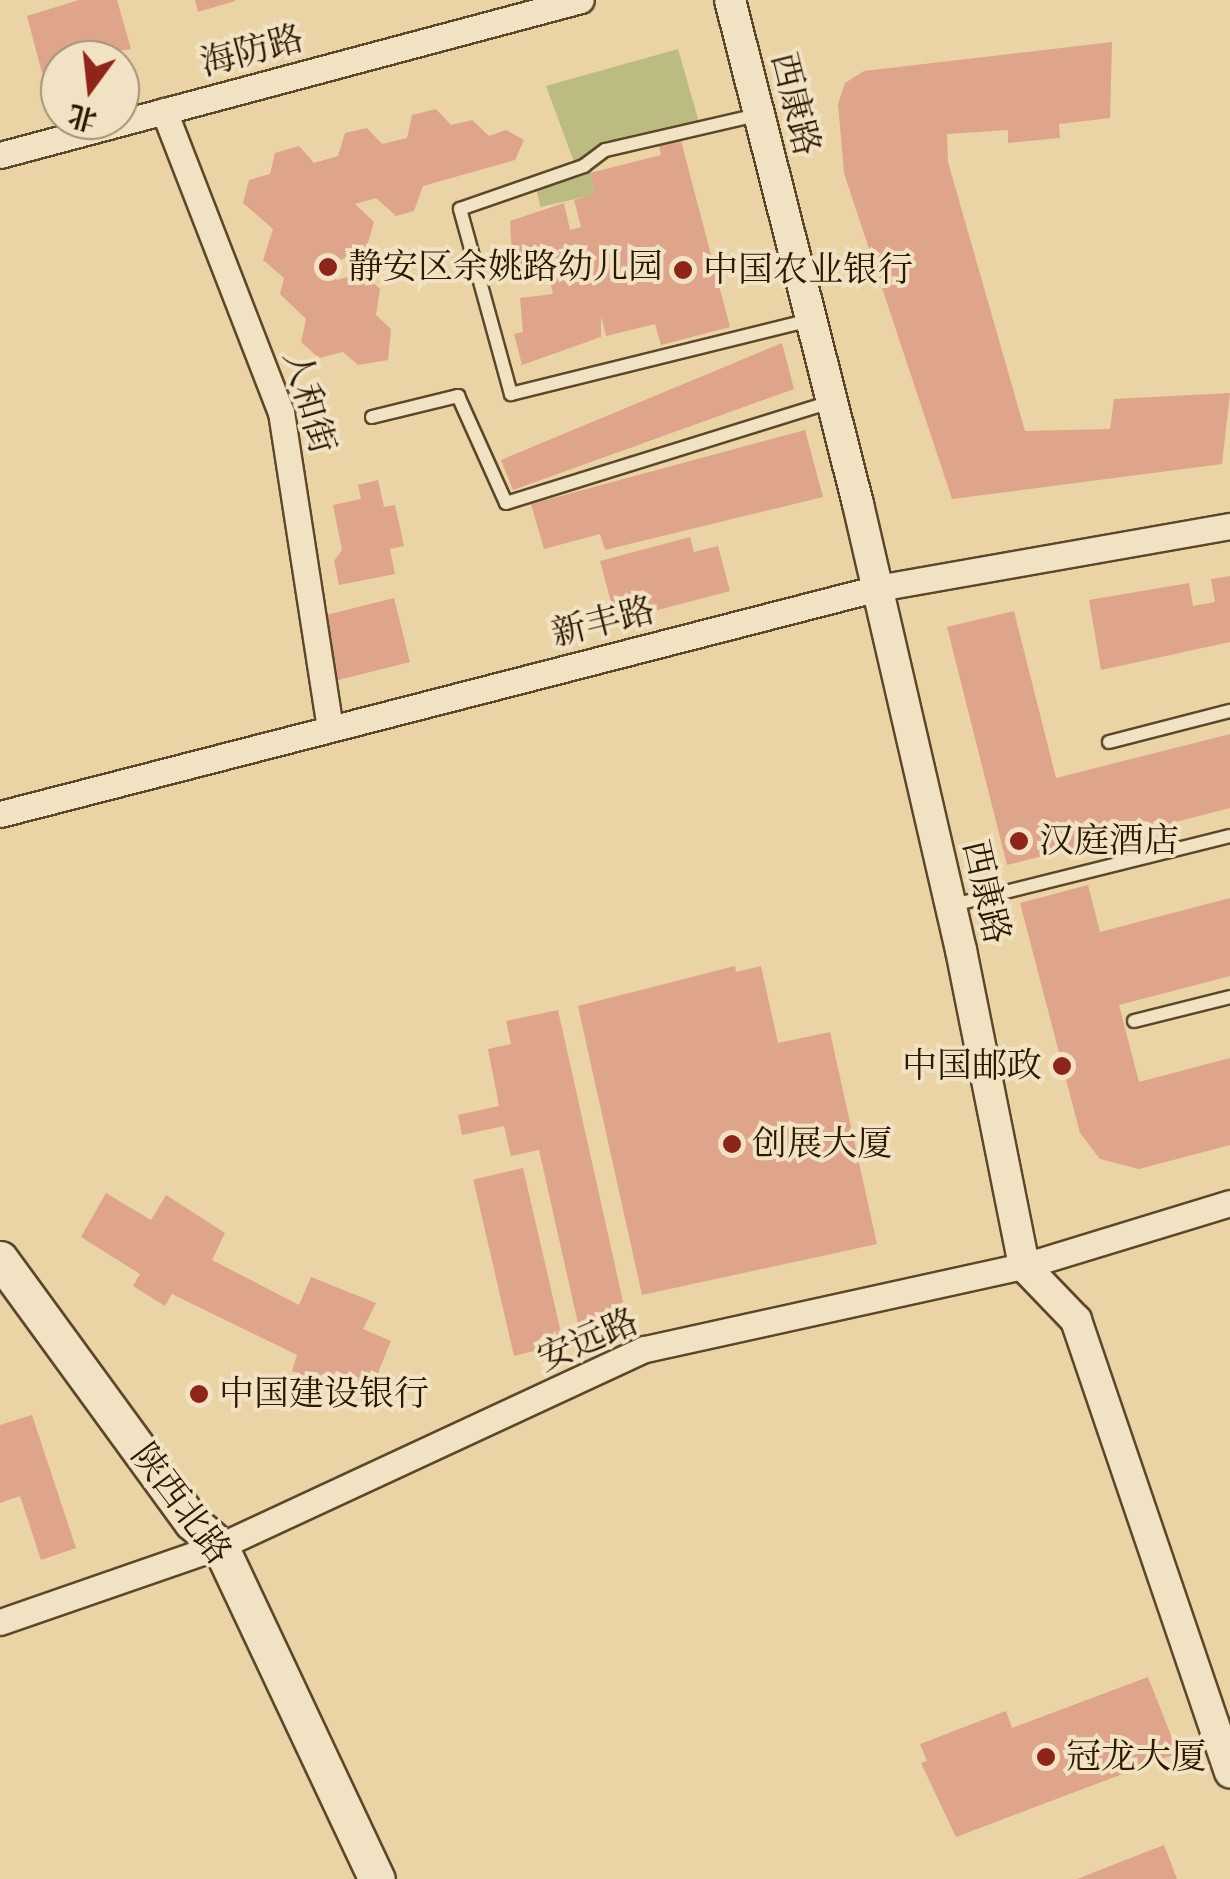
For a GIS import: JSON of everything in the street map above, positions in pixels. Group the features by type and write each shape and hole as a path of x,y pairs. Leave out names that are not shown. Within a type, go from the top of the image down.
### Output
{"main road":[{"name":"陕西北路","path":"0,1259 192,1522 220,1546 377,1879"}],"street":[{"name":"海防路","path":"0,155 581,0"},
{"name":"西康路","path":"730,0 878,588 951,906 1024,1266"},
{"name":"人和街","path":"164,111 280,412 330,728"},
{"name":"新丰路","path":"0,814 878,588 1230,526"},
{"name":"安远路","path":"0,1622 220,1546 645,1350 1024,1266 1230,1203"},
{"path":"1024,1266 1076,1320 1230,1772"}],"lane":[{"path":"760,114 605,150 584,166 460,209 511,394 812,320"},
{"path":"372,418 458,396 506,503 832,401"},
{"path":"1108,742 1230,711"},
{"path":"951,906 1230,836"},
{"path":"1134,1022 1230,997"}],"shaded area":[{"path":"678,49 699,122 596,148 574,162 546,86"},
{"path":"590,173 595,194 540,207 535,186"}],"building":[{"path":"79,0 117,0 128,40 40,40 40,65 27,16"},
{"path":"195,0 235,0 235,1 198,12"},
{"path":"1112,42 1110,118 1059,124 1060,138 1008,143 1008,130 947,134 948,162 1025,431 1110,429 1114,399 1230,393 1222,464 952,499 844,173 838,104 845,83 864,71"},
{"path":"436,109 451,125 472,120 489,136 506,130 524,140 515,160 423,186 414,211 396,216 376,198 355,204 374,222 365,253 335,261 330,274 337,280 362,273 380,289 376,315 391,329 388,360 358,365 343,352 319,358 301,342 306,319 280,294 284,278 263,260 273,229 243,203 249,180 270,174 275,153 299,146 314,163 338,156 345,133 367,128 382,144 407,138 412,115"},
{"path":"680,137 730,327 661,345 655,324 606,336 601,316 601,337 522,365 514,334 523,332 520,298 553,294 546,264 513,272 510,221 564,203 570,230 581,227 574,200 595,194 590,173 661,155 658,142"},
{"path":"782,343 794,389 513,490 501,460"},
{"path":"805,430 823,497 605,550 600,534 544,549 531,504"},
{"path":"378,480 384,507 395,505 404,546 390,549 395,574 339,585 334,561 342,550 333,505 361,499 358,485"},
{"path":"690,537 694,552 718,546 730,591 616,621 600,561"},
{"path":"1230,576 1230,642 1101,670 1089,600 1189,583 1193,606 1215,602 1211,579"},
{"path":"394,598 410,662 336,680 320,616"},
{"path":"1014,611 1056,778 1230,734 1230,808 1007,865 947,627"},
{"path":"1088,885 1100,932 1230,898 1230,976 1119,1005 1139,1082 1230,1058 1230,1145 1139,1169 1100,1159 1080,1133 1020,903"},
{"name":"创展大厦","path":"735,966 736,972 761,966 778,1043 830,1032 877,1244 642,1295 578,1006"},
{"path":"558,1010 626,1315 581,1337 539,1150 511,1156 504,1126 462,1135 458,1115 499,1106 488,1049 511,1044 506,1021"},
{"path":"523,1168 564,1344 514,1356 473,1179"},
{"path":"106,1193 151,1220 166,1195 225,1233 212,1260 299,1305 311,1277 376,1303 363,1329 391,1341 373,1385 335,1372 330,1386 292,1371 297,1355 172,1294 165,1306 133,1286 140,1274 81,1237"},
{"path":"32,1415 76,1548 41,1560 20,1496 0,1503 0,1425"},
{"name":"冠龙大厦","path":"1148,1677 1178,1753 956,1837 921,1763 927,1761 920,1744 1006,1711 1012,1728"},
{"path":"1164,1845 1177,1879 1077,1879"}],"place":[{"name":"静安区余姚路幼儿园","path":"328,267"},
{"name":"中国农业银行","path":"683,270"},
{"name":"汉庭酒店","path":"1019,841"},
{"name":"中国邮政","path":"1062,1066"},
{"name":"创展大厦","path":"732,1144"},
{"name":"中国建设银行","path":"199,1394"},
{"name":"冠龙大厦","path":"1046,1757"}]}
